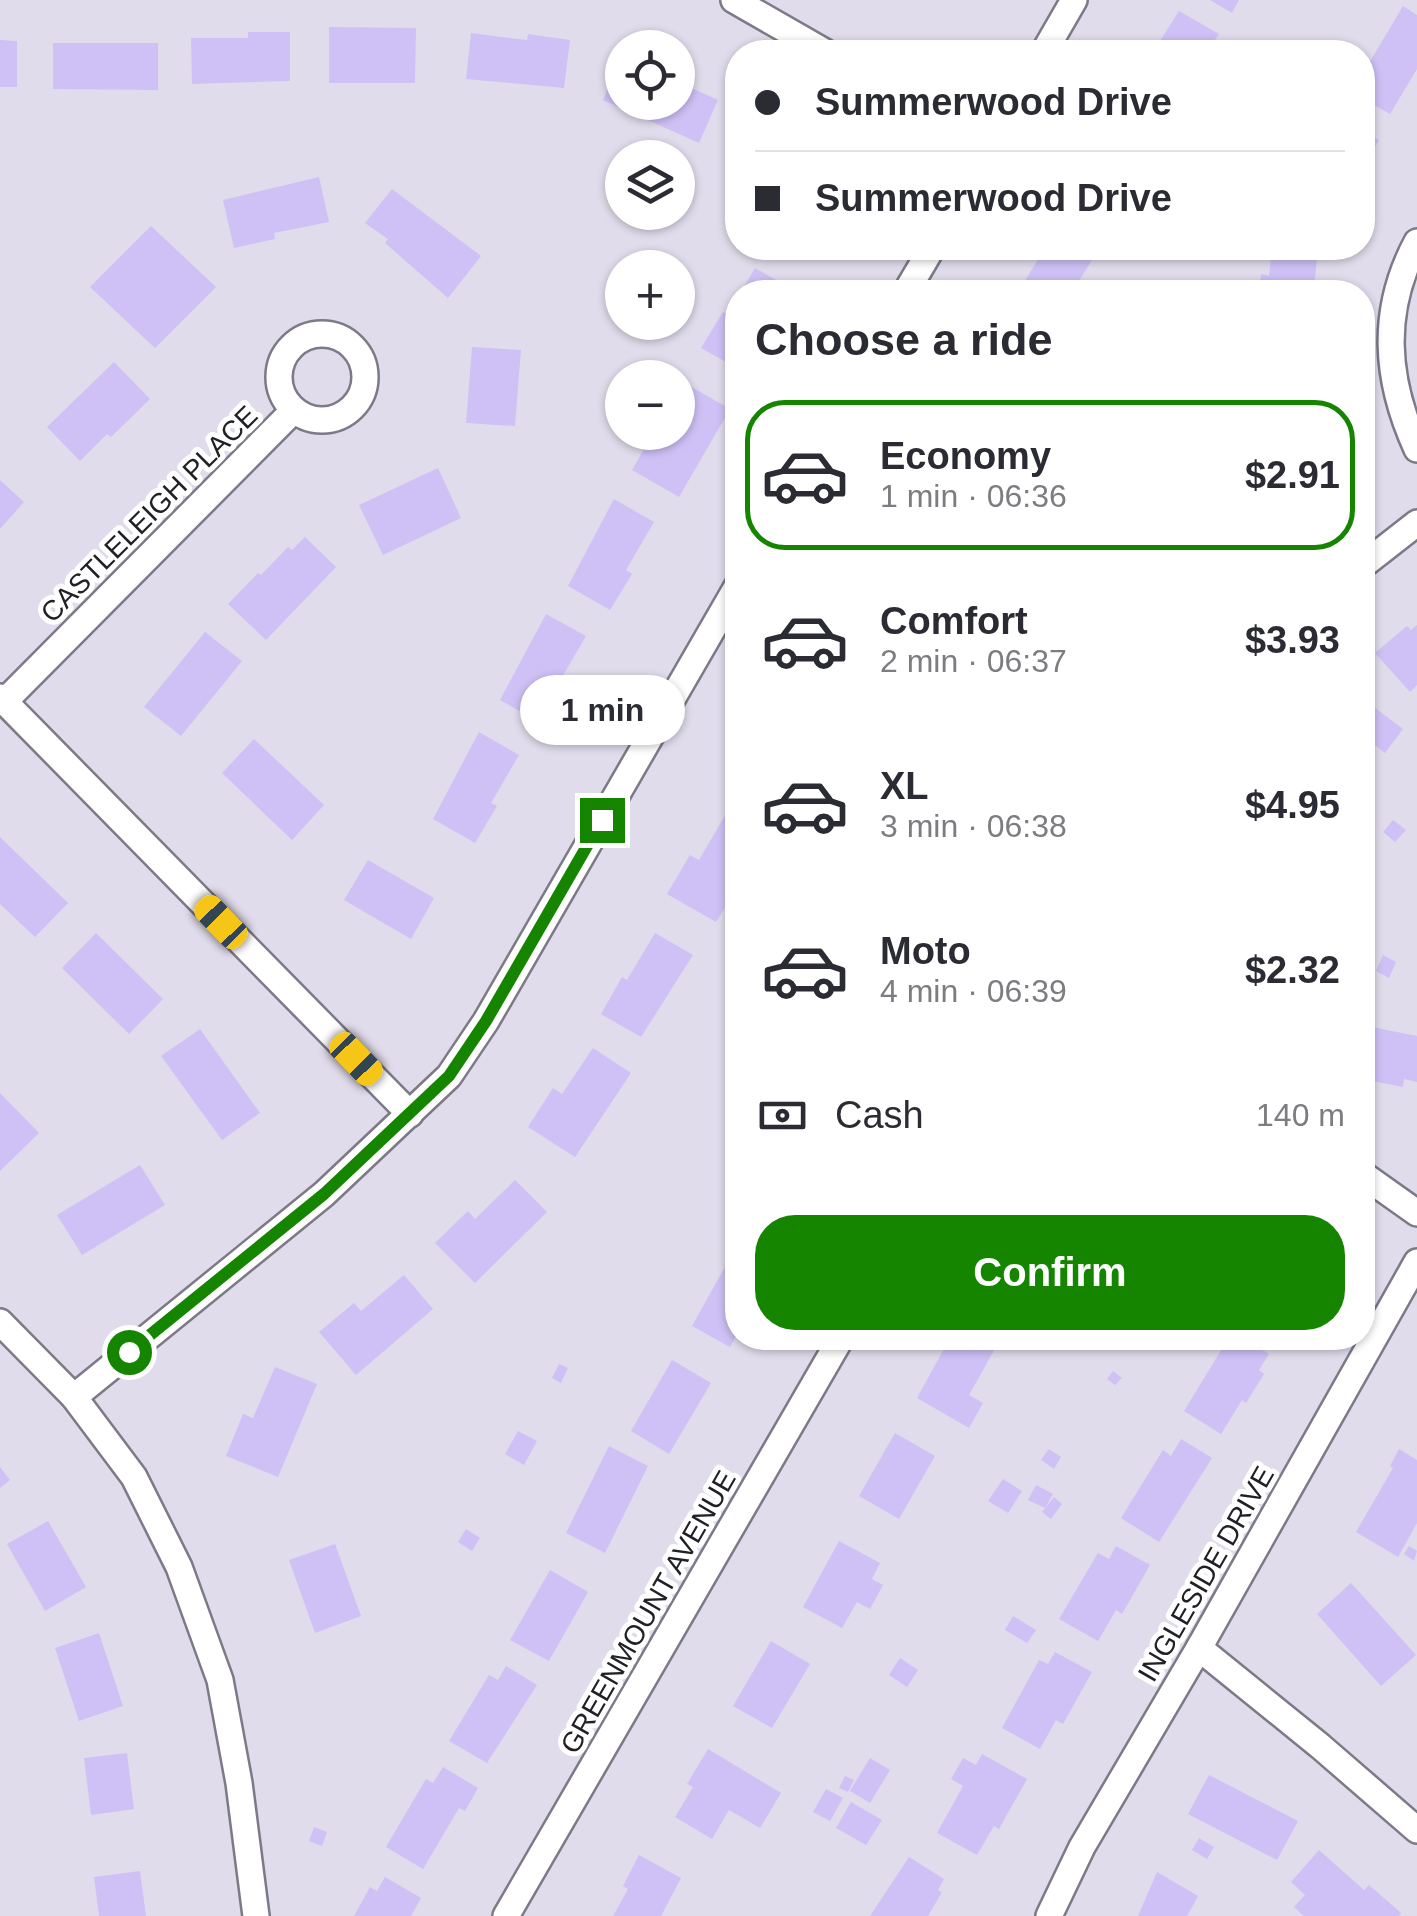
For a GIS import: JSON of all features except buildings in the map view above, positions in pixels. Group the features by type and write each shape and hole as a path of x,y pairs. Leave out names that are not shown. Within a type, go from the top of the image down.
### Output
{"street":[{"path":"734,0 804,40"},
{"path":"1051,40 1074,0"},
{"path":"1417,242 1393,298 1392,355 1399,410 1417,449"},
{"name":"CASTLELEIGH PLACE","path":"2,699 294,410"},
{"path":"1375,556 1417,523"},
{"path":"74,1397 324,1194 449,1076 486,1021 725,607"},
{"path":"2,699 410,1114"},
{"path":"1375,1183 1417,1213"},
{"name":"INGLESIDE DRIVE","path":"1375,1336 1417,1262"},
{"path":"0,1322 74,1397 134,1477 179,1567 220,1680 256,1916"},
{"name":"GREENMOUNT AVENUE","path":"506,1916 834,1350"},
{"name":"INGLESIDE DRIVE","path":"1049,1916 1082,1847 1367,1350"},
{"path":"1199,1648 1417,1830"}],"route":[{"path":"129,1352 324,1194 449,1076 486,1021 602,820"}]}
